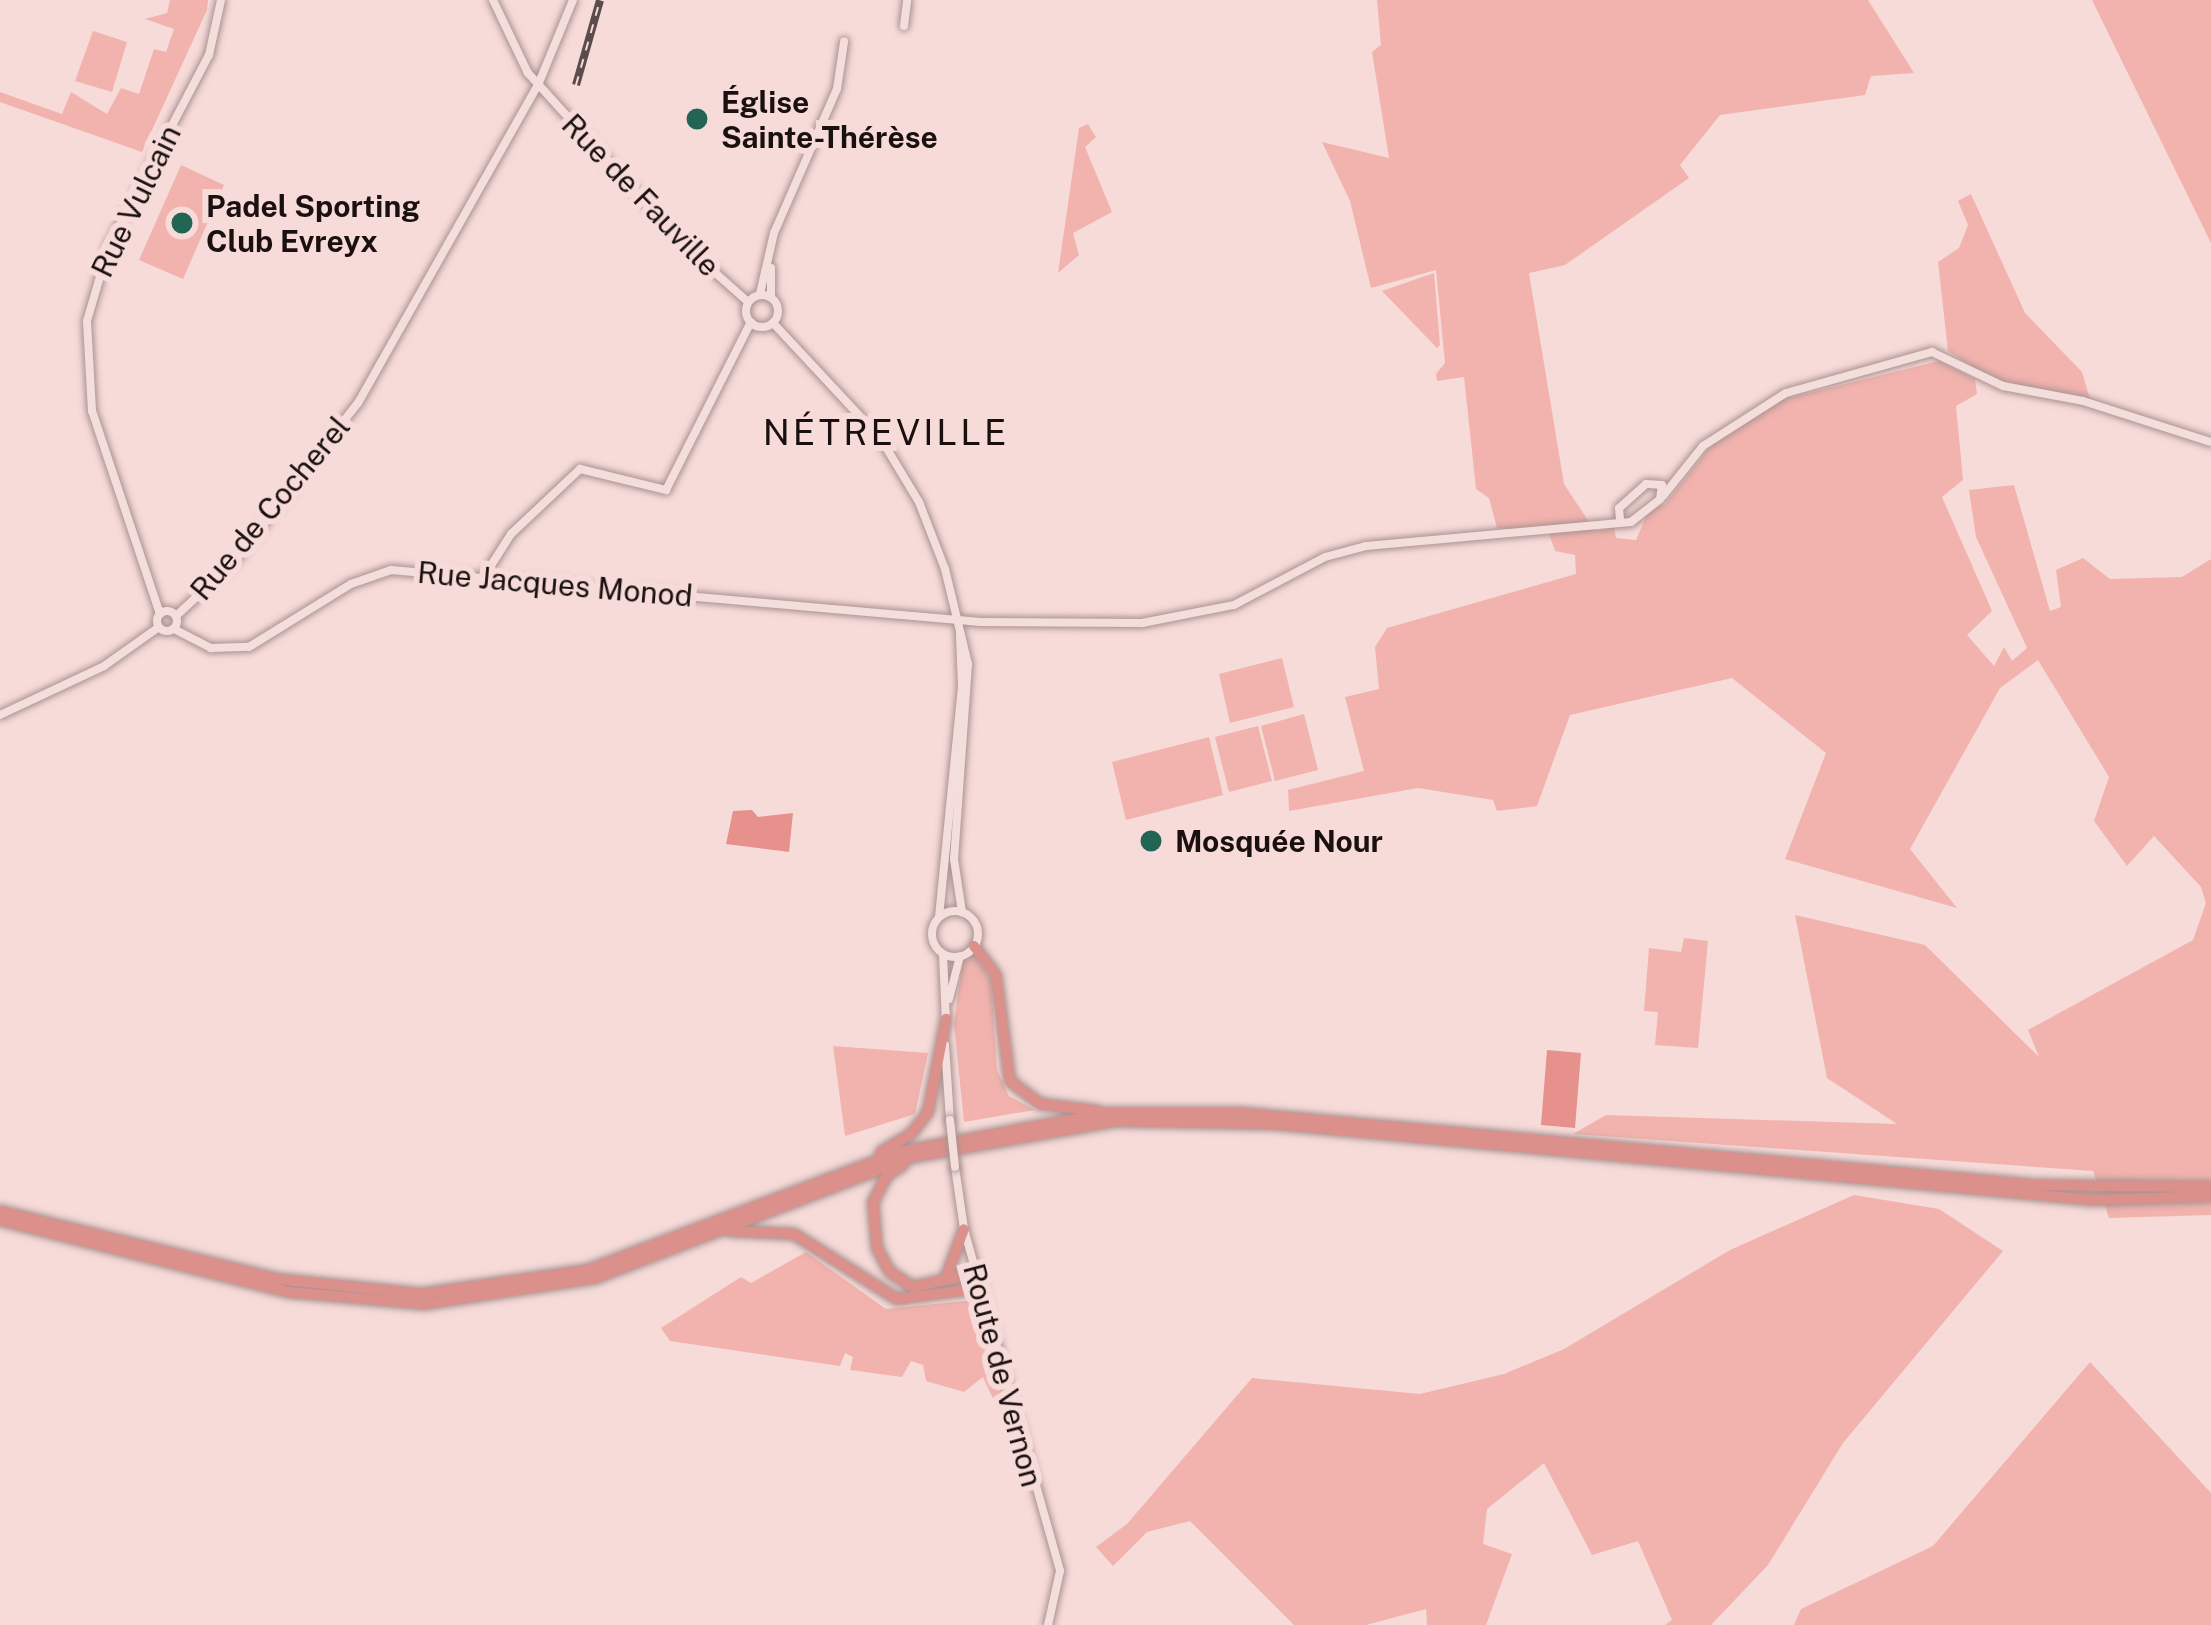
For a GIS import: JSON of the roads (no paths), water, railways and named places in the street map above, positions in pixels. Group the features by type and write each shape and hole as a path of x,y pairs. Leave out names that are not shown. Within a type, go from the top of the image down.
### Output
{"highway":[{"path":"974,946 996,975 1004,1070 1016,1090 1041,1104 1107,1112 1257,1114 2036,1185 2211,1191"},
{"path":"856,1166 924,1119 946,1019"},
{"path":"0,1210 323,1287 463,1292 622,1260 856,1166 980,1131 1107,1112"},
{"path":"0,1220 288,1292 391,1304 558,1287 939,1150 1084,1124 1215,1120 2052,1197 2211,1191"},
{"path":"939,1150 887,1175 876,1189 873,1220 883,1262 899,1281 913,1287 976,1273"},
{"path":"945,1280 964,1229"},
{"path":"715,1233 794,1234 897,1299 981,1288"}],"street":[{"name":"Rue Vulcain","path":"160,614 92,411 87,321 110,245 208,55 221,0"},
{"name":"Rue de Fauville","path":"494,0 538,85 683,244 748,302"},
{"name":"Rue de Cocherel","path":"176,616 232,563 341,430 538,85 573,0"},
{"path":"904,26 907,0"},
{"path":"485,575 511,535 580,469 666,490 751,322 748,302 760,294 772,242 837,89 844,42"},
{"path":"772,242 771,296 778,307 773,323"},
{"path":"760,294 771,296"},
{"path":"751,322 773,323 885,446 920,502 960,620 968,689 954,859 962,913 976,928 974,946 960,956 946,1019"},
{"path":"1660,499 1723,430 1786,393 1940,353 2002,386 2083,400 2211,442"},
{"path":"1620,518 1622,504 1681,472"},
{"path":"1658,482 1660,499"},
{"name":"Rue Jacques Monod","path":"159,627 174,629 211,648 237,649 385,572 485,575 960,620 1191,618 1366,546 1562,532 1620,518 1630,522 1660,499"},
{"path":"0,715 104,666 159,627 160,614 176,616 174,629"},
{"path":"946,1019 944,954 932,937 939,917 962,688 960,620"},
{"path":"939,917 962,913"},
{"path":"944,954 960,956"},
{"name":"Route de Vernon","path":"946,1019 950,1120 964,1229 1060,1571 1048,1625"}],"railway":[{"path":"576,85 600,0"}],"place":[{"name":"Église Sainte-Thérèse","path":"697,119"},
{"name":"Padel Sporting Club Evreyx","path":"182,223"},
{"name":"Mosquée Nour","path":"1151,841"}],"district":[{"name":"NÉTREVILLE","path":"886,433"}]}
